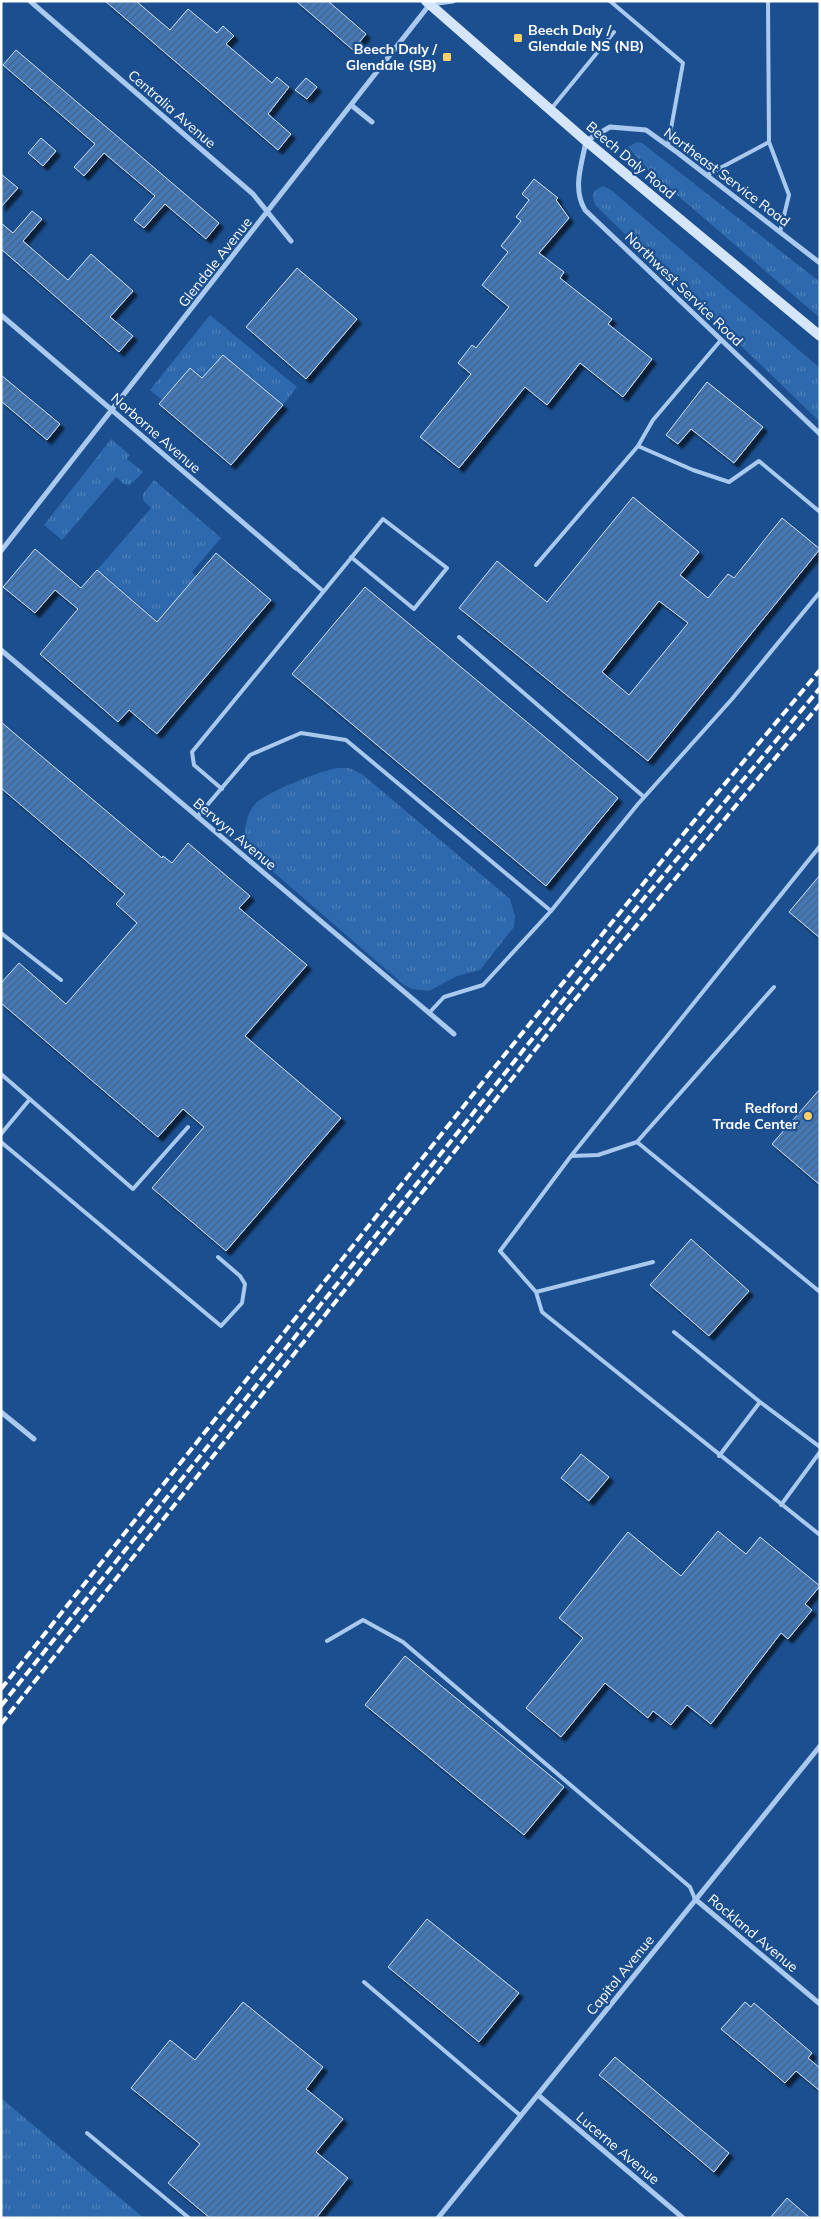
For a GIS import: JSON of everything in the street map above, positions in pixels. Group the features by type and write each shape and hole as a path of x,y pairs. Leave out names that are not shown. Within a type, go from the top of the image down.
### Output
{"main road":[{"name":"Beech Daly Road","path":"428,3 586,141 820,336"}],"street":[{"name":"Centralia Avenue","path":"30,1 253,194 291,240"},
{"path":"428,3 453,1"},
{"name":"Glendale Avenue","path":"1,550 268,212 428,3"},
{"path":"351,105 372,122"},
{"name":"Northeast Service Road","path":"586,141 610,126 646,130 707,175 820,264"},
{"name":"Northwest Service Road","path":"586,141 577,185 580,202 585,210 820,434"},
{"name":"Norborne Avenue","path":"1,315 296,568"},
{"name":"Berwyn Avenue","path":"1,650 454,1034"},
{"path":"1,1412 34,1439"},
{"name":"Capitol Avenue","path":"438,2218 820,1746"},
{"name":"Rockland Avenue","path":"695,1899 820,2004"},
{"name":"Lucerne Avenue","path":"538,2095 683,2218"}],"lane":[{"path":"610,1 683,62 668,145"},
{"path":"768,1 768,142 789,195 780,232"},
{"path":"551,109 614,32"},
{"path":"707,175 768,142"},
{"path":"536,565 638,446 653,420 721,340"},
{"path":"638,446 692,470 729,482 759,461 820,512"},
{"path":"222,788 194,765 192,752 323,591 351,557 383,519 447,568 414,609 351,557"},
{"path":"296,568 323,591"},
{"path":"429,1013 444,997 483,985 552,911 644,797 732,699 820,592"},
{"path":"459,638 644,797"},
{"path":"197,817 250,755 301,733 346,740 552,911"},
{"path":"820,846 571,1156 500,1251 536,1292 542,1312 719,1456 820,1535"},
{"path":"1,933 61,980"},
{"path":"571,1156 598,1155 637,1142 774,987"},
{"path":"1,1074 133,1189 188,1127"},
{"path":"1,1134 30,1099"},
{"path":"1,1142 221,1326 242,1304 245,1284 240,1276 218,1257"},
{"path":"637,1142 820,1292"},
{"path":"536,1292 653,1262"},
{"path":"674,1332 820,1448"},
{"path":"719,1456 760,1402"},
{"path":"781,1505 820,1452"},
{"path":"327,1641 363,1620 403,1642 690,1887 695,1899"},
{"path":"364,1982 520,2116"},
{"path":"87,2133 189,2218"}],"green space":[{"path":"637,142 642,143 820,282 820,318 649,171 628,147"},
{"path":"603,186 611,190 820,368 820,422 595,205 594,191"},
{"path":"210,315 297,387 283,405 203,378 191,368 162,400 150,390"},
{"path":"111,439 130,455 127,459 143,472 130,485 124,484 116,477 62,540 44,525"},
{"path":"154,480 221,538 192,572 196,576 157,622 97,570 151,508 143,500 143,494"},
{"path":"338,768 349,768 362,774 510,899 515,916 514,927 480,970 457,976 429,991 412,989 404,985 248,850 245,838 247,819 256,803 271,793 295,782"},
{"path":"1,2098 144,2218 1,2218"}],"building":[{"path":"105,1 136,1 170,30 188,9 217,33 223,26 234,36 226,44 272,83 277,77 289,87 268,114 291,134 278,150"},
{"path":"296,1 328,1 366,34 353,50"},
{"path":"16,50 219,223 206,239 165,204 144,228 134,220 155,196 104,153 84,176 74,167 95,144 3,65"},
{"path":"306,78 317,87 307,99 295,90"},
{"path":"41,138 56,151 43,166 28,153"},
{"path":"1,174 18,188 1,207"},
{"path":"534,179 558,198 556,200 569,218 539,253 564,272 560,278 612,319 608,324 652,359 623,397 580,363 547,405 525,387 459,468 420,437 471,374 458,363 472,345 476,348 509,307 482,285 508,252 501,246 521,221 516,217 529,200 522,194"},
{"path":"32,211 42,219 23,241 68,280 91,254 133,291 110,317 133,336 119,352 1,249 1,223 13,233"},
{"path":"297,268 357,319 306,379 246,327"},
{"path":"223,355 283,405 231,465 159,404 190,368 202,378"},
{"path":"1,375 60,424 47,440 1,401"},
{"path":"707,382 763,427 734,463 691,429 678,444 666,435"},
{"path":"633,497 699,552 680,575 708,598 728,574 734,578 782,518 820,549 648,761 459,608 497,561 547,602","holes":["659,601 688,623 629,695 602,672"]},
{"path":"35,549 81,588 97,570 157,622 216,553 271,600 157,734 129,710 118,722 40,654 78,609 55,590 35,613 3,587"},
{"path":"365,587 618,798 546,886 292,674"},
{"path":"1,722 162,858 163,856 172,863 188,843 250,896 239,908 307,965 245,1036 341,1118 226,1251 152,1188 204,1127 183,1109 158,1137 1,1003 1,983 19,963 66,1004 137,923 116,904 125,894 1,788"},
{"path":"820,875 820,938 789,912"},
{"name":"Redford Trade Center","path":"820,1089 820,1185 772,1144"},
{"path":"691,1239 749,1291 709,1336 650,1285"},
{"path":"581,1454 609,1477 589,1501 561,1478"},
{"path":"718,1531 746,1554 760,1537 820,1586 805,1604 812,1610 788,1639 781,1633 711,1724 687,1705 671,1725 653,1711 648,1718 605,1683 561,1737 526,1708 583,1638 559,1618 628,1532 681,1576"},
{"path":"405,1656 564,1787 524,1835 365,1705"},
{"path":"427,1919 519,1993 479,2042 388,1967"},
{"path":"243,2002 323,2067 306,2089 343,2119 316,2152 348,2178 316,2218 210,2218 168,2183 200,2144 131,2088 170,2040 195,2060"},
{"path":"745,2002 751,2007 754,2003 812,2053 808,2058 820,2068 820,2091 796,2071 785,2083 721,2029"},
{"path":"615,2057 729,2153 714,2172 599,2075"},
{"path":"787,2198 810,2218 770,2218"}],"railway":[{"path":"1,1689 494,1068 703,810 820,670"},
{"path":"1,1706 646,896 820,688"},
{"path":"1,1724 569,1007 820,704"}],"place":[{"name":"Beech Daly / Glendale NS (NB)","path":"518,38"},
{"name":"Beech Daly / Glendale (SB)","path":"447,57"},
{"name":"Redford Trade Center","path":"808,1116"}]}
